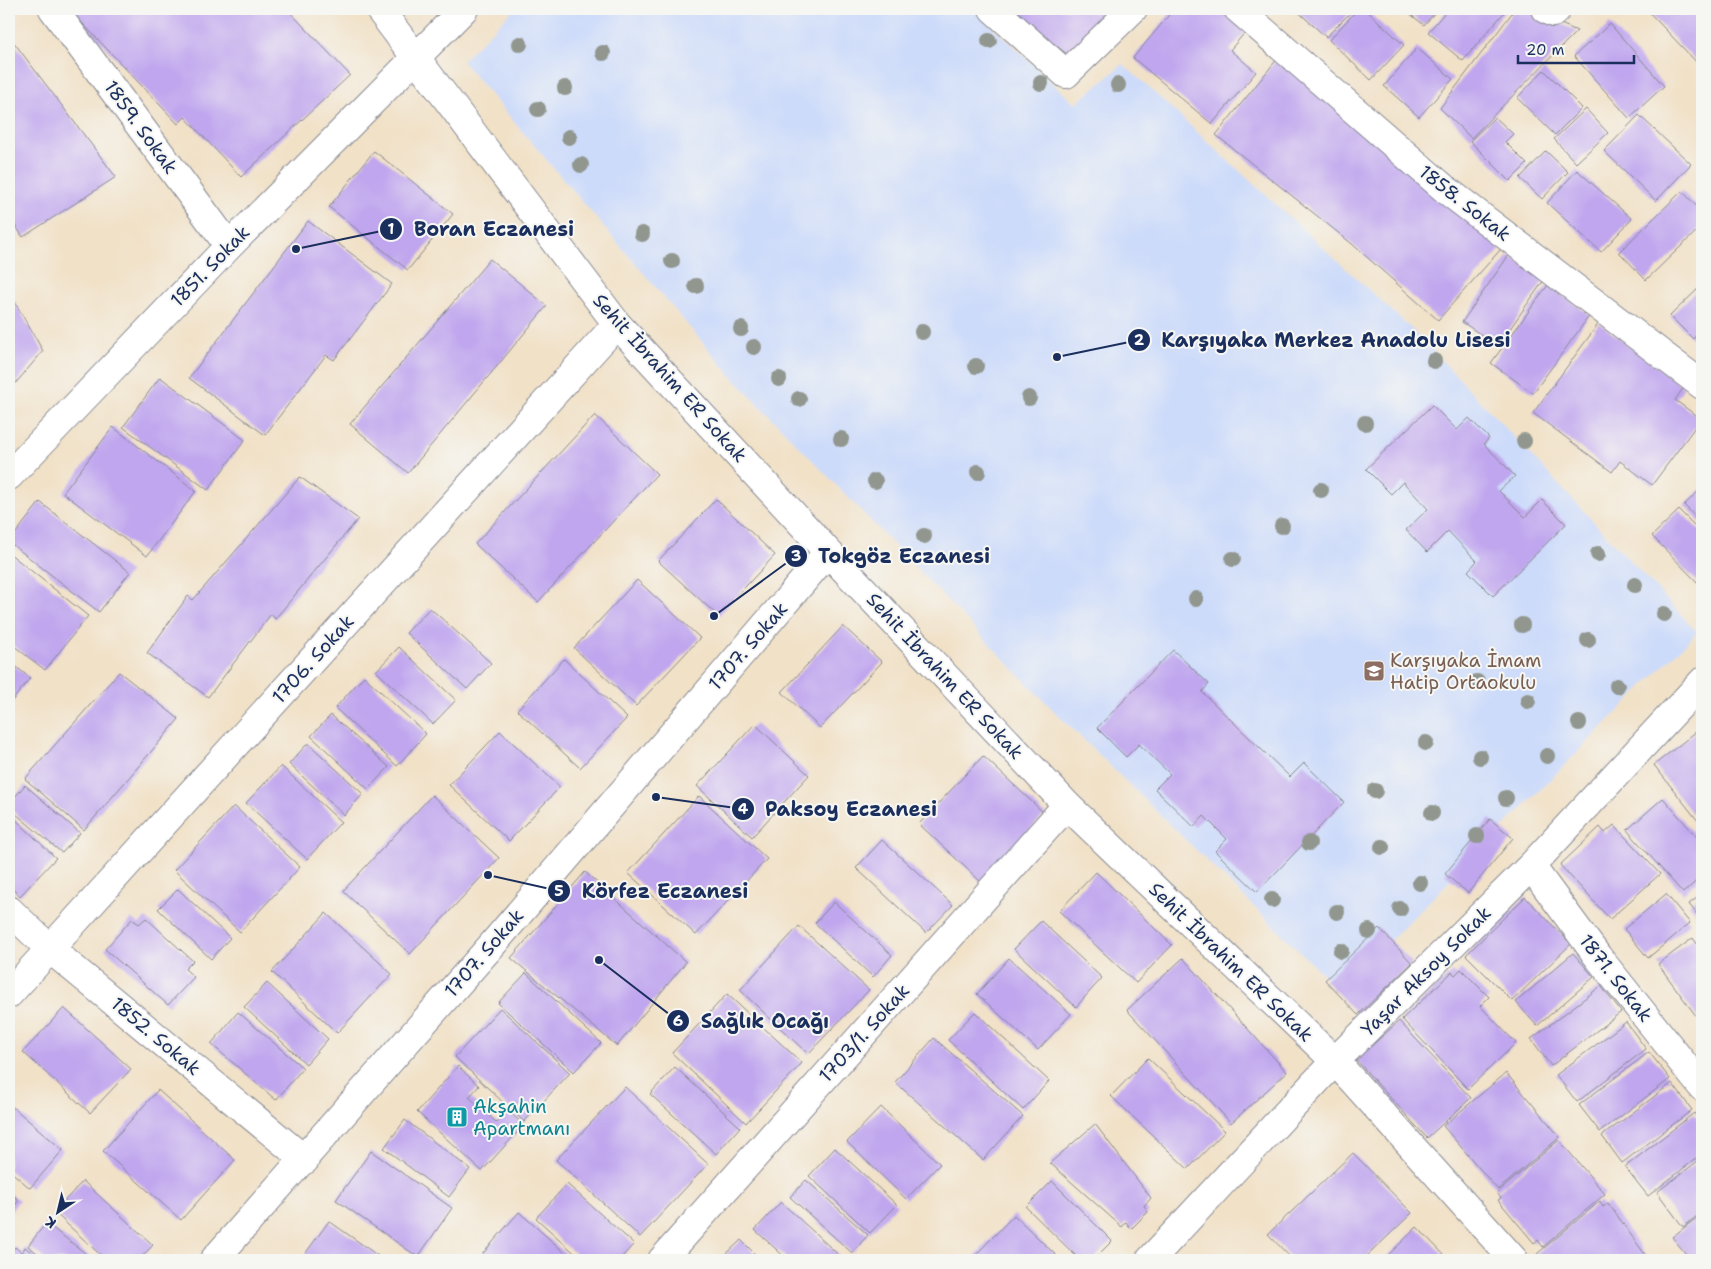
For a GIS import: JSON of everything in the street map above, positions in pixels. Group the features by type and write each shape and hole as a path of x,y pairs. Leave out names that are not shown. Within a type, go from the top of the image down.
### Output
{"street":[{"name":"1859. Sokak","path":"53,9 229,246"},
{"name":"Sehit İbrahim ER Sokak","path":"378,9 617,324 828,552 1067,805 1335,1061 1514,1260"},
{"name":"1851. Sokak","path":"9,476 229,246 416,60 464,9"},
{"path":"993,9 1066,74 1133,9"},
{"name":"1858. Sokak","path":"1238,9 1445,189 1702,385"},
{"path":"1545,9 1552,13 1557,9"},
{"name":"1706. Sokak","path":"9,994 617,324"},
{"name":"1707. Sokak","path":"214,1260 305,1160 828,552"},
{"name":"Yaşar Aksoy Sokak","path":"1150,1260 1335,1061 1531,866 1702,682"},
{"name":"1703/1. Sokak","path":"662,1260 1067,805"},
{"name":"1871. Sokak","path":"1531,866 1598,957 1702,1087"},
{"name":"1852. Sokak","path":"9,910 50,949 305,1160"}],"shaded area":[{"path":"514,9 973,9 1075,104 1123,64 1419,336 1697,632 1340,991 1053,710 733,378 462,61"}],"building":[{"path":"69,9 287,9 350,75 241,177 185,117 178,124"},
{"path":"1010,9 1114,9 1073,59"},
{"path":"1174,9 1224,9 1248,29 1230,50 1256,72 1212,124 1133,58"},
{"path":"1295,9 1354,9 1326,37"},
{"path":"1358,9 1365,9 1404,45 1371,80 1329,40"},
{"path":"1404,9 1438,9 1424,25"},
{"path":"1448,9 1507,9 1463,61 1428,32"},
{"path":"1515,9 1526,9 1577,31 1471,138 1440,108"},
{"path":"1646,9 1702,9 1702,68"},
{"path":"1610,24 1664,86 1629,118 1574,56"},
{"path":"9,36 116,177 23,237 9,216"},
{"path":"1417,48 1453,79 1419,117 1384,86"},
{"path":"1278,58 1501,249 1438,320 1351,243 1216,135"},
{"path":"1544,70 1582,108 1555,135 1517,98"},
{"path":"1586,109 1608,133 1576,163 1554,139"},
{"path":"1639,115 1691,164 1656,201 1604,151"},
{"path":"1495,117 1513,134 1505,142 1527,164 1510,181 1470,141"},
{"path":"374,151 453,214 408,270 329,207"},
{"path":"1546,151 1568,172 1542,199 1520,178"},
{"path":"1577,170 1632,219 1601,252 1547,203"},
{"path":"1682,191 1702,212 1702,226 1646,280 1619,252"},
{"path":"308,221 392,284 334,360 326,355 265,435 189,378"},
{"path":"1509,255 1544,280 1498,346 1462,322"},
{"path":"490,259 547,306 408,473 350,424"},
{"path":"1548,285 1590,315 1533,393 1491,363"},
{"path":"1702,285 1702,329 1693,339 1670,316"},
{"path":"9,292 43,351 9,391"},
{"path":"1599,323 1684,387 1675,400 1701,419 1652,485 1620,461 1612,472 1533,413"},
{"path":"160,377 245,440 208,490 123,427"},
{"path":"1432,405 1457,430 1469,418 1489,438 1484,444 1515,476 1499,491 1525,517 1542,500 1566,524 1493,596 1468,571 1477,561 1448,531 1427,552 1406,530 1428,509 1403,482 1391,494 1366,469"},
{"path":"595,415 657,474 538,602 475,544"},
{"path":"113,427 196,491 147,556 63,493"},
{"path":"300,477 358,519 275,619 271,614 208,697 147,653 188,596 193,600"},
{"path":"1702,488 1702,524 1684,505"},
{"path":"716,499 775,555 718,616 658,561"},
{"path":"40,502 130,572 99,612 9,542"},
{"path":"1679,510 1702,533 1702,587 1652,536"},
{"path":"9,553 88,616 45,670 9,642"},
{"path":"637,580 700,638 636,706 574,648"},
{"path":"430,608 491,663 467,689 406,633"},
{"path":"843,626 882,662 820,728 782,692"},
{"path":"399,647 456,700 433,724 376,671"},
{"path":"1173,650 1209,684 1202,692 1290,777 1304,763 1344,802 1257,892 1215,851 1227,839 1204,816 1194,827 1155,789 1170,774 1139,744 1126,757 1097,728"},
{"path":"564,659 627,718 580,768 517,710"},
{"path":"9,661 30,678 9,705"},
{"path":"119,672 179,719 84,830 25,779"},
{"path":"364,676 426,734 397,766 335,708"},
{"path":"331,715 389,767 368,789 311,736"},
{"path":"755,724 809,775 752,837 697,786"},
{"path":"1702,727 1702,826 1654,765"},
{"path":"500,731 560,787 509,841 449,785"},
{"path":"308,743 363,794 344,815 289,764"},
{"path":"983,756 1045,814 981,882 919,824"},
{"path":"281,766 341,822 307,859 246,803"},
{"path":"25,785 80,833 62,853 9,808 9,804"},
{"path":"432,795 499,858 410,954 343,891"},
{"path":"699,796 767,859 696,935 628,873"},
{"path":"1663,798 1702,843 1702,876 1683,893 1627,830"},
{"path":"234,806 300,867 240,932 174,870"},
{"path":"9,813 56,858 20,896 9,886"},
{"path":"1490,819 1513,838 1468,893 1445,874"},
{"path":"1614,825 1660,874 1610,919 1560,865 1600,827 1605,833"},
{"path":"882,840 953,905 926,933 856,868"},
{"path":"585,872 686,962 617,1046 511,958"},
{"path":"1096,872 1172,945 1136,983 1059,911"},
{"path":"178,889 230,938 211,959 158,909"},
{"path":"1666,894 1690,923 1648,958 1624,929"},
{"path":"1702,894 1702,921 1689,904"},
{"path":"1525,897 1571,944 1512,1001 1466,955"},
{"path":"834,902 892,955 873,977 815,923"},
{"path":"326,913 392,974 337,1033 272,972"},
{"path":"146,918 193,961 185,969 194,977 168,1005 105,949 132,919 139,924"},
{"path":"1041,921 1102,978 1076,1007 1014,949"},
{"path":"799,926 869,990 808,1054 740,990"},
{"path":"1379,928 1412,963 1358,1015 1325,980"},
{"path":"1693,938 1700,948 1702,946 1702,1024 1658,964"},
{"path":"1573,953 1594,977 1537,1026 1516,1002"},
{"path":"1009,958 1071,1014 1038,1050 977,994"},
{"path":"1183,958 1287,1072 1231,1123 1127,1010"},
{"path":"1461,969 1489,997 1480,1006 1516,1043 1468,1089 1402,1019 1452,972 1455,975"},
{"path":"526,973 601,1043 574,1072 498,1003"},
{"path":"267,983 328,1039 306,1064 244,1007"},
{"path":"1601,986 1621,1012 1551,1066 1531,1039"},
{"path":"727,994 802,1063 746,1123 672,1053"},
{"path":"64,1008 131,1069 90,1113 23,1052"},
{"path":"500,1008 570,1073 524,1122 455,1057"},
{"path":"238,1012 303,1068 276,1100 211,1044"},
{"path":"975,1012 1049,1081 1023,1110 948,1040"},
{"path":"1399,1021 1471,1098 1427,1138 1356,1060"},
{"path":"1626,1022 1646,1049 1577,1102 1556,1075"},
{"path":"934,1038 1023,1116 983,1160 895,1082"},
{"path":"1649,1052 1670,1079 1600,1132 1579,1105"},
{"path":"1148,1058 1225,1131 1188,1169 1111,1096"},
{"name":"Akşahin Apartmanı","path":"458,1066 479,1086 469,1097 497,1123 508,1111 524,1125 482,1171 417,1112"},
{"path":"675,1067 740,1127 716,1154 650,1094"},
{"path":"1506,1073 1560,1137 1498,1190 1443,1126"},
{"path":"1672,1083 1692,1110 1622,1163 1602,1136"},
{"path":"625,1087 708,1164 640,1237 556,1160"},
{"path":"158,1090 235,1160 181,1220 103,1151"},
{"path":"9,1104 63,1150 30,1188 9,1170"},
{"path":"881,1107 940,1164 906,1199 847,1142"},
{"path":"1694,1113 1702,1124 1702,1154 1648,1196 1625,1167"},
{"path":"405,1120 470,1169 449,1197 384,1148"},
{"path":"1095,1124 1151,1198 1144,1206 1148,1212 1131,1229 1126,1222 1122,1227 1050,1163"},
{"path":"1559,1140 1605,1194 1543,1247 1538,1240 1534,1243 1498,1200 1501,1198 1497,1193"},
{"path":"835,1148 897,1205 870,1233 809,1176"},
{"path":"371,1151 452,1208 418,1257 336,1200"},
{"path":"1353,1153 1412,1213 1363,1260 1293,1260 1268,1234"},
{"path":"1702,1158 1702,1212 1683,1227 1657,1192"},
{"path":"806,1180 868,1235 852,1253 790,1197"},
{"path":"83,1181 153,1245 139,1260 106,1260 54,1212"},
{"path":"1052,1181 1112,1241 1093,1260 1080,1260 1026,1207"},
{"path":"567,1184 634,1244 619,1260 582,1260 536,1218"},
{"path":"9,1192 19,1200 9,1214"},
{"path":"1600,1201 1603,1207 1608,1203 1649,1260 1542,1260 1537,1254"},
{"path":"781,1202 843,1259 788,1260 755,1230"},
{"path":"519,1212 573,1260 482,1260 479,1258"},
{"path":"1702,1214 1702,1260 1691,1260 1672,1237"},
{"path":"1014,1215 1061,1260 971,1260"},
{"path":"329,1221 384,1260 313,1260 305,1254"},
{"path":"46,1223 94,1260 46,1260 28,1246"},
{"path":"1417,1227 1449,1260 1383,1260"},
{"path":"741,1240 761,1260 720,1260"},
{"path":"15,1247 22,1253 25,1247 41,1260 9,1260 9,1254"}],"place":[{"name":"Boran Eczanesi","path":"296,249"},
{"name":"Karşıyaka Merkez Anadolu Lisesi","path":"1057,357"},
{"name":"Tokgöz Eczanesi","path":"714,616"},
{"name":"Karşıyaka İmam Hatip Ortaokulu","path":"1374,671"},
{"name":"Paksoy Eczanesi","path":"656,797"},
{"name":"Körfez Eczanesi","path":"488,875"},
{"name":"Sağlık Ocağı","path":"599,960"},
{"name":"Akşahin Apartmanı","path":"457,1117"}]}
